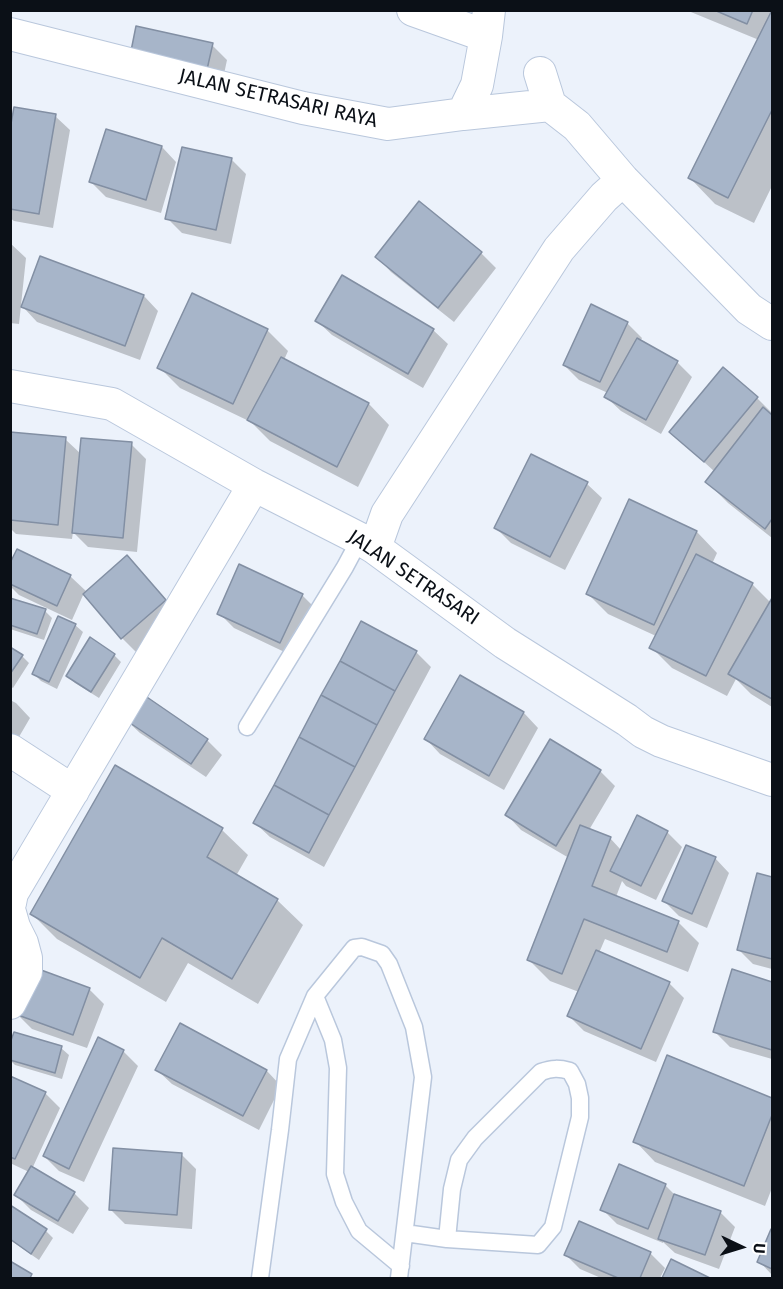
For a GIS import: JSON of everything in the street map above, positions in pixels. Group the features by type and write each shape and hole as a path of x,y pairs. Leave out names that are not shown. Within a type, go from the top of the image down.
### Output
{"street":[{"path":"413,10 488,23 477,84 463,114"},
{"name":"JALAN SETRASARI RAYA","path":"10,34 303,108 388,124 550,105"},
{"path":"540,73 550,105 577,126 623,180 749,309 772,324"},
{"path":"368,543 559,249 604,197 623,180"},
{"name":"JALAN SETRASARI","path":"10,386 112,404 254,485 368,543 506,643 643,732 661,741 772,780"},
{"path":"10,903 12,893 254,485"},
{"path":"10,750 73,791"},
{"path":"10,913 22,943 26,958 26,972 10,1003"}],"lane":[{"path":"248,727 339,577 368,543"},
{"path":"260,1278 288,1059 315,996 354,948 362,947 382,954 389,964 414,1027 423,1077 400,1272"},
{"path":"315,996 333,1040 338,1068 335,1174 344,1202 359,1231 400,1272"},
{"path":"405,1233 447,1239 537,1245 553,1227 580,1117 579,1091 570,1071 559,1068 542,1072 475,1138 459,1160 452,1189 447,1239"}],"building":[{"path":"714,10 753,10 747,24"},
{"path":"772,10 772,110 728,198 688,178"},
{"path":"136,26 213,43 206,74 130,56"},
{"path":"14,107 56,114 39,214 10,209 10,129"},
{"path":"106,129 162,146 146,200 89,182"},
{"path":"182,147 232,158 216,230 165,219"},
{"path":"419,201 482,252 438,308 375,257"},
{"path":"40,256 144,295 125,346 21,307"},
{"path":"342,275 434,329 408,374 315,321"},
{"path":"192,293 268,329 233,404 157,368"},
{"path":"591,304 628,322 600,382 563,365"},
{"path":"637,338 678,361 646,420 604,397"},
{"path":"281,357 369,403 337,467 247,420"},
{"path":"723,367 758,397 704,462 669,432"},
{"path":"763,407 772,415 772,519 765,529 705,482"},
{"path":"10,432 66,437 58,525 10,520"},
{"path":"81,438 132,442 123,538 72,533"},
{"path":"531,454 588,482 550,557 494,528"},
{"path":"629,499 697,531 654,625 586,594"},
{"path":"17,549 71,575 57,606 10,584 10,563"},
{"path":"696,554 753,583 706,676 649,648"},
{"path":"127,555 166,600 121,639 83,594"},
{"path":"239,564 303,594 280,643 217,614"},
{"path":"10,598 46,609 37,634 10,625"},
{"path":"772,598 772,699 728,674"},
{"path":"58,616 76,624 49,682 32,674"},
{"path":"361,621 417,651 395,691 340,661"},
{"path":"90,637 115,654 91,692 66,676"},
{"path":"10,647 23,655 10,674"},
{"path":"340,661 395,691 377,725 321,695"},
{"path":"460,675 524,712 489,776 424,739"},
{"path":"141,693 208,739 191,764 124,719"},
{"path":"321,695 377,725 355,767 299,737"},
{"path":"299,737 355,767 329,815 274,785"},
{"path":"550,739 601,770 556,846 505,815"},
{"path":"115,765 223,828 207,857 278,899 232,979 162,938 140,978 30,914"},
{"path":"274,785 329,815 309,853 253,823"},
{"path":"637,815 668,831 641,886 610,871"},
{"path":"580,825 611,837 592,886 679,921 667,952 584,919 562,974 527,960"},
{"path":"686,845 716,857 692,914 662,901"},
{"path":"757,873 772,877 772,959 737,950"},
{"path":"596,950 670,982 641,1049 567,1016"},
{"path":"33,967 90,988 73,1035 15,1014"},
{"path":"732,969 772,982 772,1050 713,1032"},
{"path":"180,1023 267,1070 243,1116 155,1070"},
{"path":"14,1032 62,1046 55,1073 10,1060 10,1043"},
{"path":"98,1037 124,1050 69,1169 43,1156"},
{"path":"667,1055 772,1098 772,1115 744,1186 633,1142"},
{"path":"10,1076 46,1092 15,1159 10,1157"},
{"path":"113,1148 182,1153 177,1215 109,1210"},
{"path":"619,1164 666,1184 648,1229 600,1210"},
{"path":"31,1166 75,1192 58,1221 14,1195"},
{"path":"674,1194 721,1211 705,1255 658,1239"},
{"path":"10,1205 47,1229 31,1254 10,1239"},
{"path":"579,1221 651,1252 640,1278 618,1278 564,1255"},
{"path":"772,1230 772,1269 757,1262"},
{"path":"671,1259 710,1278 662,1278"},
{"path":"10,1261 32,1274 30,1278 10,1278"}]}
